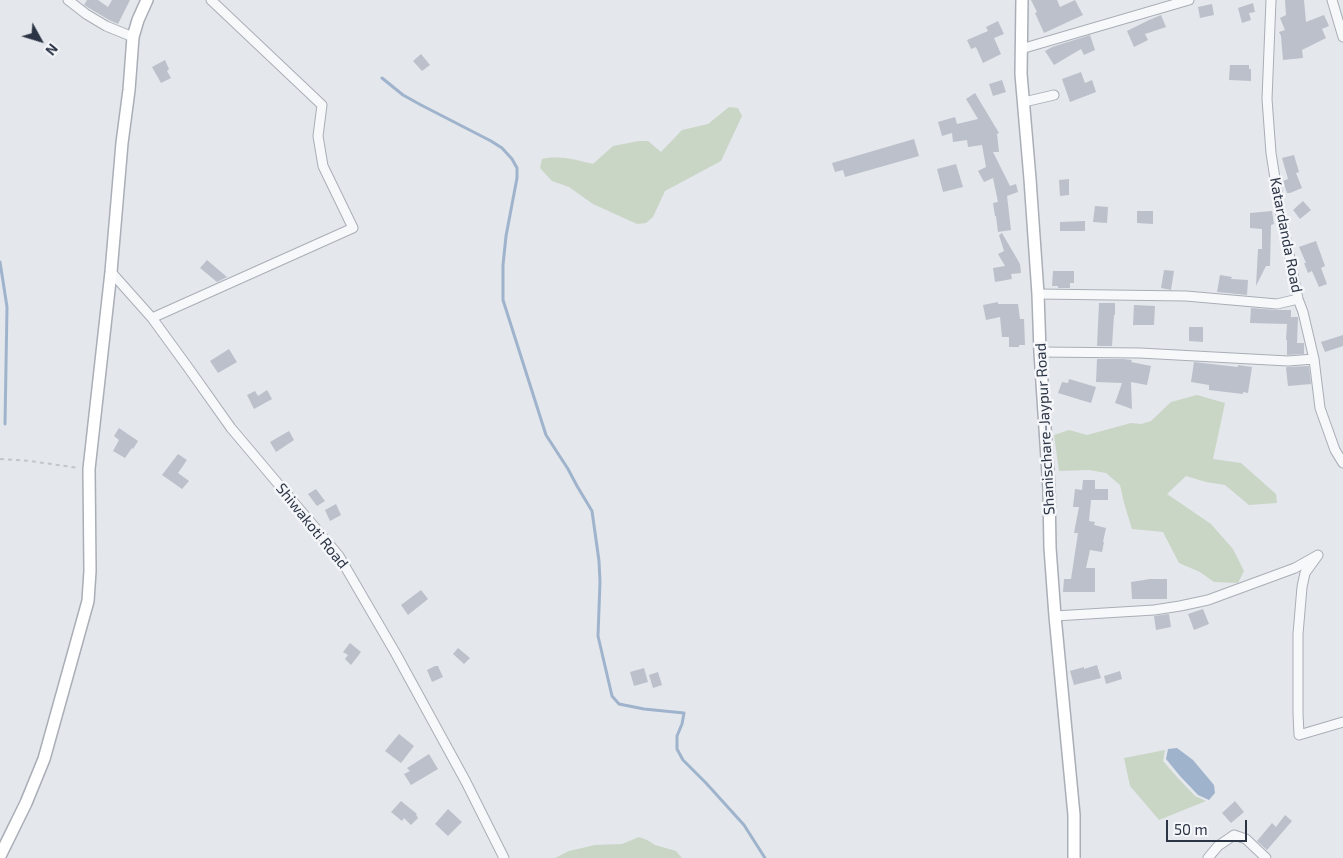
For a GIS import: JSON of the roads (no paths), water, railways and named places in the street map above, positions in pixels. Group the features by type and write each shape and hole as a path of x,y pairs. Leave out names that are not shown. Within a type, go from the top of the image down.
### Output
{"street":[{"path":"68,0 106,26 133,38"},
{"path":"0,856 26,803 44,759 88,600 90,571 89,469 111,272 133,38 138,20 147,0"},
{"path":"152,318 353,228 323,166 318,136 322,105 211,0"},
{"name":"Shanischare-Jaypur Road","path":"1022,0 1021,74 1038,294 1050,548 1074,815 1074,858"},
{"path":"1021,49 1189,0"},
{"name":"Katardanda Road","path":"1271,0 1267,99 1271,153 1298,299 1314,359 1320,408 1334,450 1343,463"},
{"path":"1332,0 1343,37"},
{"path":"1024,102 1054,95"},
{"name":"Shiwakoti Road","path":"111,272 152,318 231,428 340,556 462,773 504,858"},
{"path":"1038,294 1186,296 1277,304 1298,299"},
{"path":"1040,352 1140,353 1288,361 1314,359"},
{"path":"1055,616 1154,610 1208,600 1295,568 1318,555 1305,573 1302,587 1298,634 1299,735 1343,722"},
{"path":"1208,858 1218,846 1234,835 1246,839 1266,858"}],"water":[{"path":"1177,748 1193,760 1214,785 1215,793 1209,800 1198,795 1166,759 1168,749"}],"waterway":[{"path":"382,78 403,95 502,148 517,168 517,178 506,236 503,265 503,300 546,435 592,511 599,561 598,636 612,696 619,704 644,709 684,713 677,736 677,749 683,760 744,825 765,858"},
{"path":"0,262 7,307 5,424"}]}
